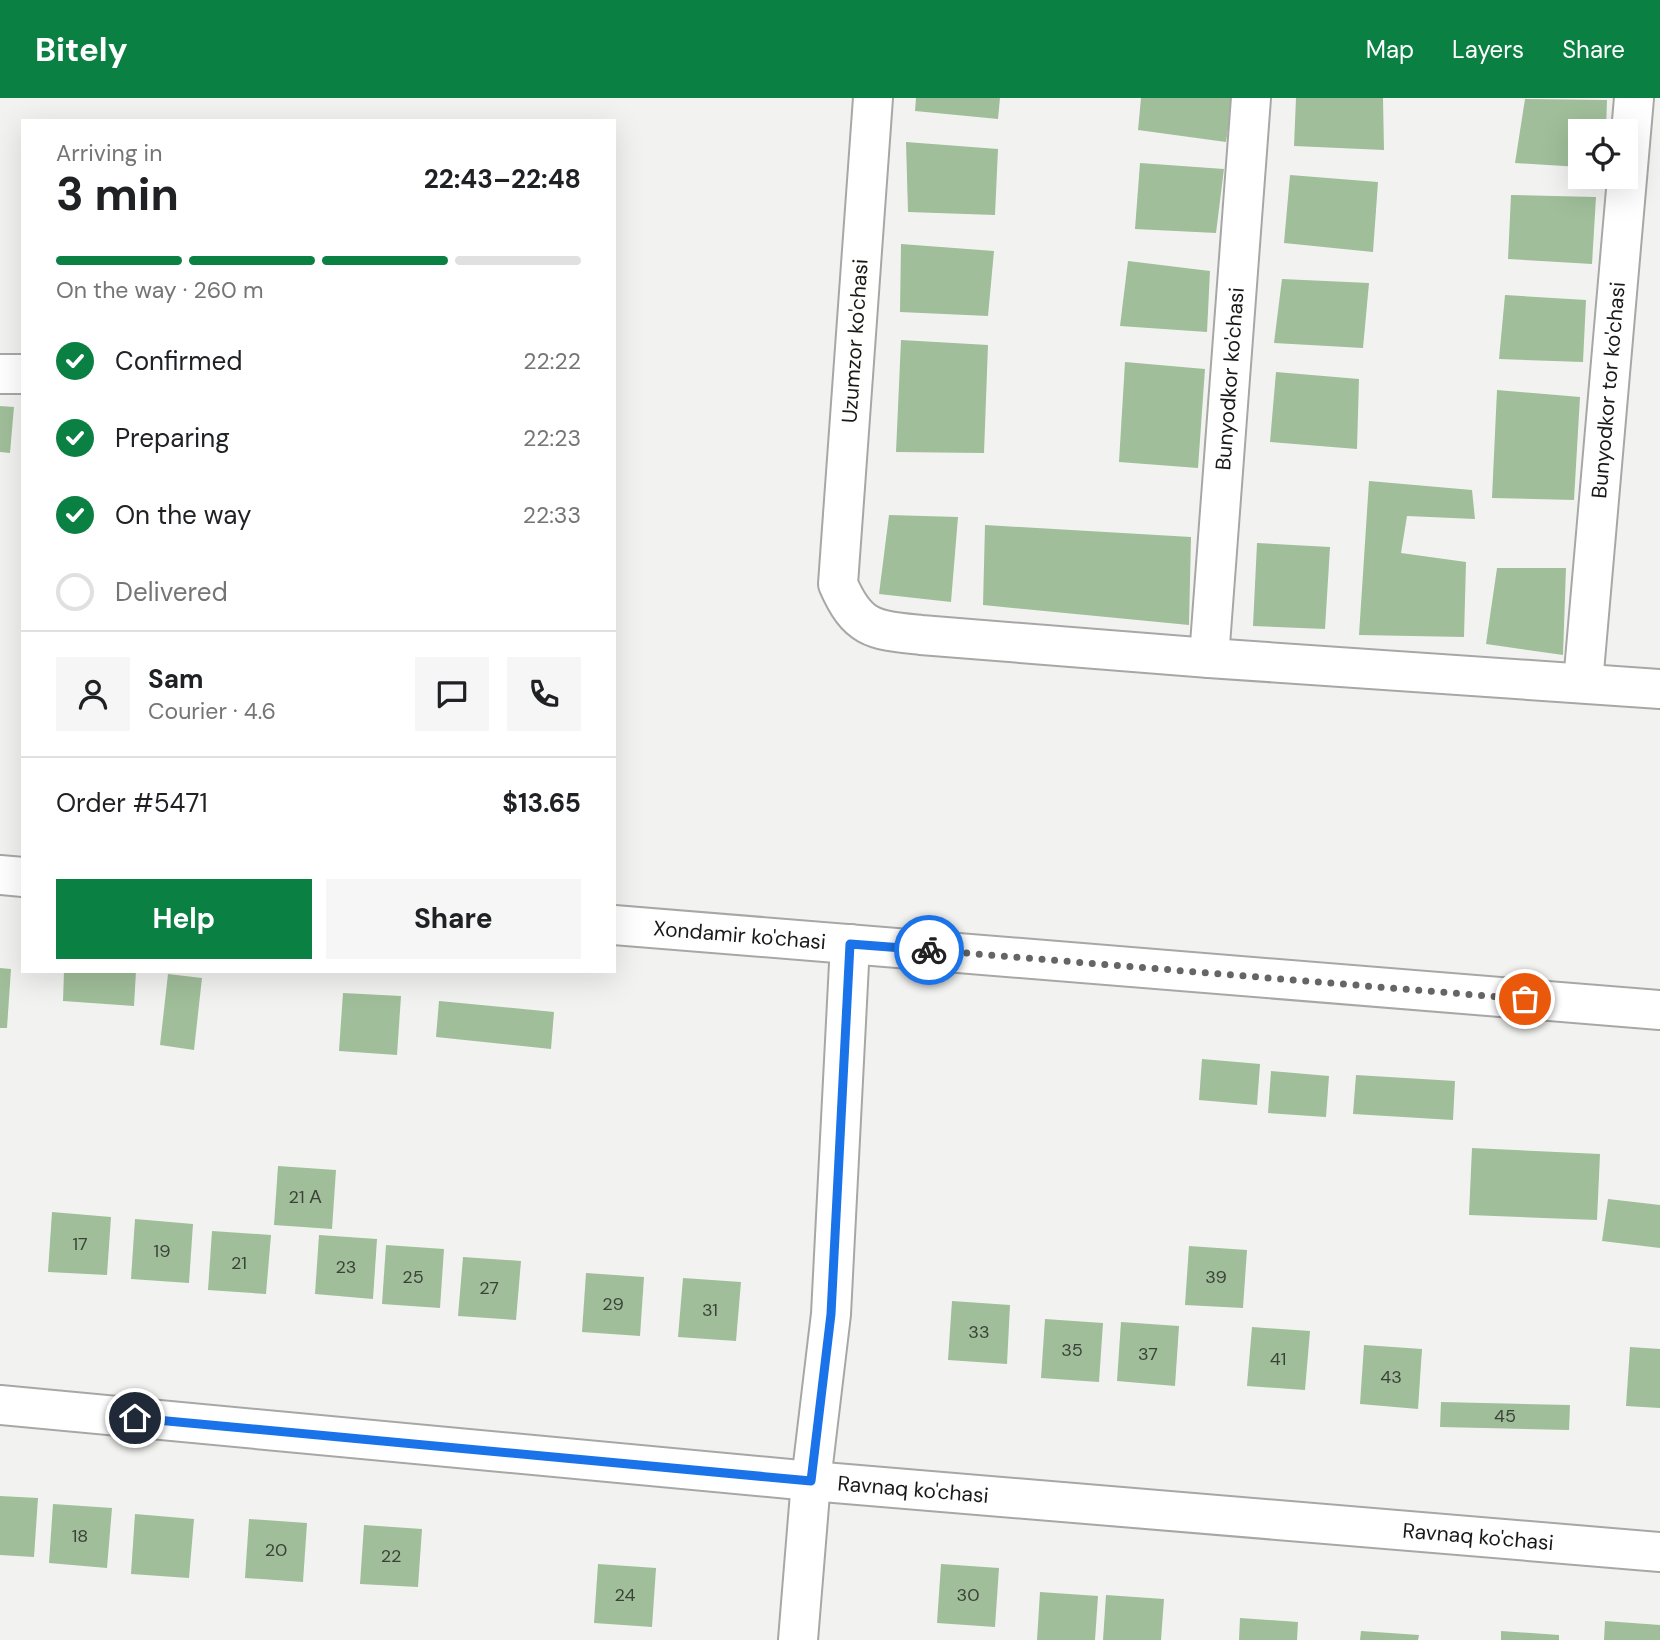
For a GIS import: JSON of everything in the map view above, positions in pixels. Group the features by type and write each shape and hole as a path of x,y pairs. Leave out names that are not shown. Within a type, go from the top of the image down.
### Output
{"street":[{"name":"Uzumzor ko'chasi","path":"873,98 838,584 848,607 862,622 883,631 1209,659"},
{"name":"Bunyodkor ko'chasi","path":"1209,659 1251,98"},
{"name":"Bunyodkor tor ko'chasi","path":"1583,683 1634,98"},
{"path":"0,374 21,374"},
{"path":"1209,659 1660,689"},
{"path":"0,875 21,877"},
{"name":"Xondamir ko'chasi","path":"616,925 1660,1010"},
{"path":"798,1640 811,1481 831,1314 850,944"},
{"name":"Ravnaq ko'chasi","path":"0,1405 811,1481 1660,1552"}],"building":[{"path":"916,98 1000,98 998,119 915,111"},
{"path":"1141,98 1233,98 1226,142 1138,130"},
{"path":"1296,98 1383,98 1384,150 1294,146"},
{"path":"1525,99 1607,100 1606,119 1568,119 1568,166 1515,163"},
{"path":"906,142 998,149 995,215 908,212"},
{"path":"1140,163 1224,169 1216,233 1135,229"},
{"path":"1290,175 1378,182 1373,252 1284,243"},
{"path":"1511,195 1596,197 1592,264 1508,259"},
{"path":"901,244 994,251 988,316 900,312"},
{"path":"1128,261 1210,271 1207,332 1120,326"},
{"path":"1282,279 1369,283 1363,348 1274,343"},
{"path":"1505,295 1586,300 1583,362 1499,359"},
{"path":"901,340 988,345 984,453 896,452"},
{"path":"1125,362 1205,369 1198,468 1119,462"},
{"path":"1276,372 1359,379 1357,449 1270,442"},
{"path":"1497,390 1580,397 1574,500 1492,498"},
{"path":"0,406 14,407 10,453 0,452"},
{"path":"1369,481 1472,490 1475,519 1407,516 1401,553 1466,562 1464,637 1359,635"},
{"path":"889,515 958,517 951,602 879,594"},
{"path":"985,525 1191,537 1189,625 983,605"},
{"path":"1257,543 1330,547 1325,629 1253,626"},
{"path":"1497,568 1566,568 1563,655 1486,644"},
{"path":"0,968 11,969 7,1028 0,1028"},
{"path":"64,973 136,973 134,1006 63,1001"},
{"path":"168,974 202,978 194,1050 160,1045"},
{"path":"343,993 401,996 397,1055 339,1051"},
{"path":"439,1001 554,1012 551,1049 436,1037"},
{"path":"1202,1059 1260,1064 1257,1105 1199,1100"},
{"path":"1271,1071 1329,1076 1326,1117 1268,1113"},
{"path":"1356,1075 1455,1081 1453,1120 1353,1114"},
{"path":"1472,1148 1600,1154 1597,1220 1469,1215"},
{"path":"278,1166 336,1170 332,1229 274,1225"},
{"path":"1608,1199 1660,1205 1660,1248 1602,1241"},
{"path":"52,1212 111,1217 107,1275 48,1272"},
{"path":"135,1219 193,1224 189,1283 131,1279"},
{"path":"212,1231 271,1235 266,1294 208,1290"},
{"path":"319,1235 377,1239 373,1299 315,1294"},
{"path":"386,1245 444,1249 440,1308 382,1304"},
{"path":"1189,1246 1247,1250 1243,1308 1185,1305"},
{"path":"463,1257 521,1261 516,1320 458,1316"},
{"path":"586,1273 644,1277 640,1336 582,1332"},
{"path":"683,1278 741,1282 736,1341 678,1337"},
{"path":"952,1301 1010,1305 1007,1364 948,1360"},
{"path":"1045,1319 1103,1323 1099,1382 1041,1378"},
{"path":"1121,1322 1179,1326 1175,1386 1117,1381"},
{"path":"1252,1327 1310,1331 1305,1390 1247,1386"},
{"path":"1364,1345 1422,1349 1418,1409 1360,1404"},
{"path":"1630,1347 1660,1349 1660,1408 1626,1406"},
{"path":"1441,1402 1570,1405 1569,1430 1440,1427"},
{"path":"0,1496 38,1498 34,1557 0,1555"},
{"path":"53,1504 112,1508 107,1568 49,1563"},
{"path":"135,1514 194,1519 189,1578 131,1574"},
{"path":"249,1519 307,1523 303,1582 245,1578"},
{"path":"364,1525 422,1529 418,1587 360,1584"},
{"path":"598,1564 656,1568 652,1627 594,1623"},
{"path":"941,1564 999,1568 995,1627 937,1623"},
{"path":"1040,1592 1098,1596 1095,1640 1037,1640"},
{"path":"1106,1595 1164,1599 1161,1640 1103,1640"},
{"path":"1240,1618 1298,1622 1297,1640 1239,1640"},
{"path":"1605,1621 1660,1625 1660,1640 1604,1640"},
{"path":"1361,1631 1419,1635 1418,1640 1360,1640"},
{"path":"1501,1631 1559,1635 1559,1640 1501,1640"}],"way so far":[{"path":"929,950 1525,999"}],"route":[{"path":"135,1418 811,1481 831,1314 850,944 929,950"}]}
